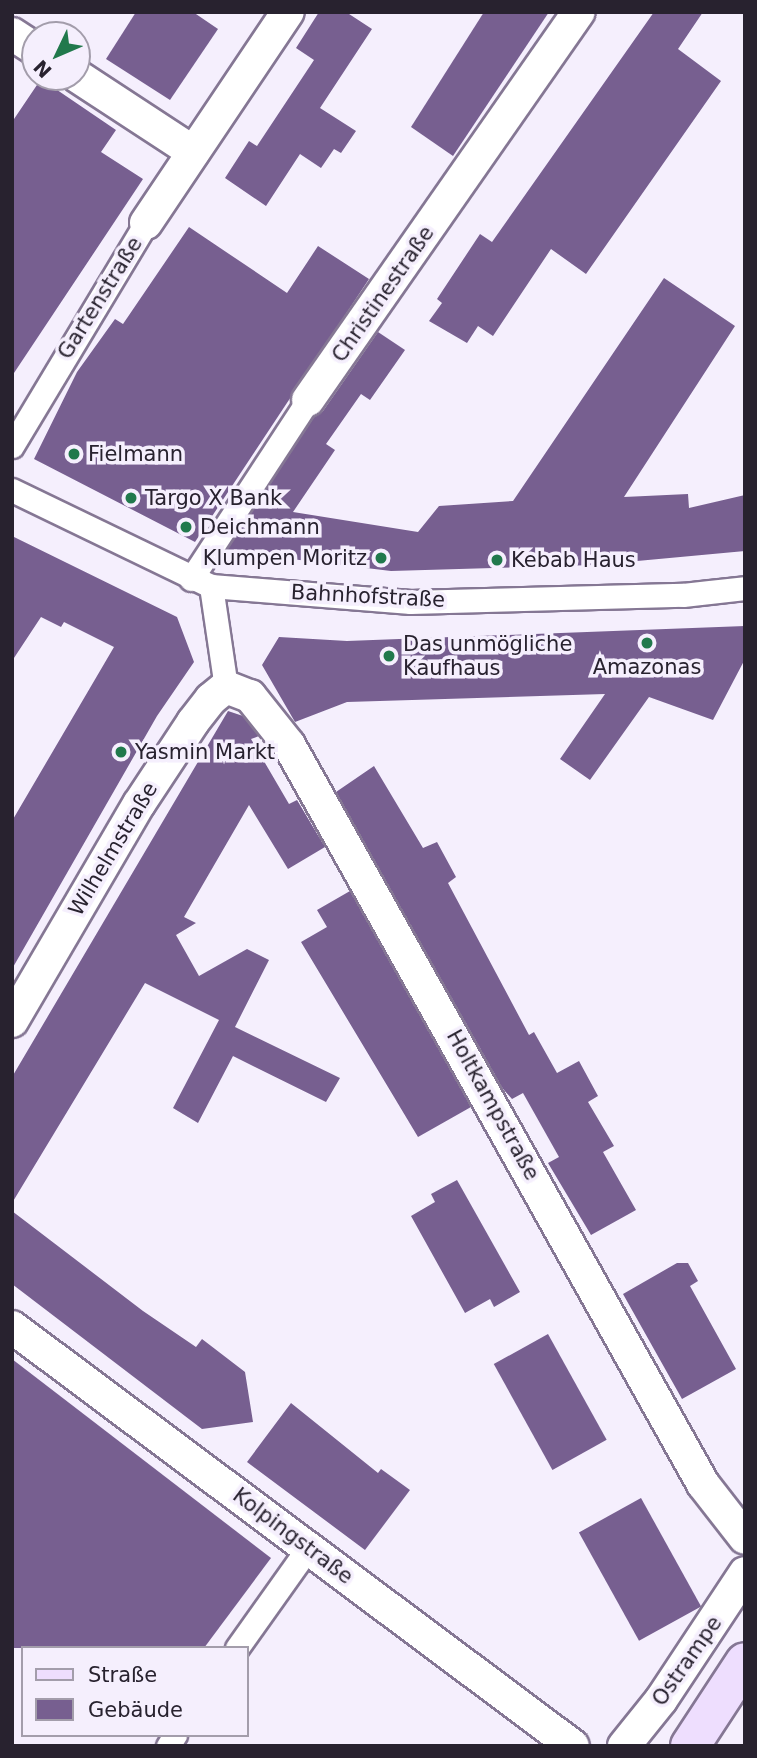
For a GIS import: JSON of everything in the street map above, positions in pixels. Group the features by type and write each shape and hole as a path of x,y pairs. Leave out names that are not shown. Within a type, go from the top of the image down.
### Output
{"main road":[{"path":"690,1746 745,1662"}],"street":[{"name":"Gartenstraße","path":"12,446 146,223 288,12"},
{"name":"Christinestraße","path":"201,583 308,400 579,12"},
{"path":"91,85 193,152"},
{"name":"Bahnhofstraße","path":"12,490 201,583 410,602 683,595 745,588"},
{"path":"201,583 226,687"},
{"name":"Wilhelmstraße","path":"12,1021 139,804 211,699 226,687"},
{"name":"Holtkampstraße","path":"226,687 258,702 289,745 703,1484 745,1538"},
{"name":"Kolpingstraße","path":"12,1327 573,1746"},
{"path":"238,1646 308,1548"},
{"name":"Ostrampe","path":"624,1746 661,1700 745,1573"}],"building":[{"path":"136,12 193,12 218,29 170,100 106,59"},
{"path":"319,12 346,12 372,29 320,108 356,131 341,153 334,149 321,168 300,154 266,206 225,178 249,141 257,146 314,60 296,48"},
{"path":"484,12 549,12 453,156 411,127"},
{"path":"654,12 703,12 678,49 721,81 586,274 551,249 493,336 478,326 467,343 429,321 442,303 437,299 480,234 492,242"},
{"path":"33,91 59,91 116,130 101,152 143,179 12,376 12,122"},
{"path":"189,227 287,293 318,246 369,279 195,542 34,459 77,372 115,319 123,324"},
{"path":"664,278 735,326 624,497 688,494 689,508 745,495 745,551 594,565 391,571 226,551 314,417 323,411 378,332 405,350 370,400 361,394 326,444 335,450 293,512 418,532 439,506 513,501"},
{"path":"12,536 177,617 194,662 157,716 12,969 12,821 114,647 64,622 61,627 41,617 12,661"},
{"path":"745,626 745,659 713,720 649,697 590,780 560,759 605,694 347,702 295,722 262,665 279,637 347,641"},
{"path":"228,711 243,716 259,736 251,739 289,804 297,800 325,847 288,869 249,805 184,917 196,923 176,935 199,976 247,949 269,960 235,1027 340,1078 326,1102 233,1056 198,1123 173,1108 219,1020 145,983 12,1203 12,1077"},
{"path":"374,766 423,848 437,842 456,877 448,883 529,1035 534,1032 557,1073 579,1061 598,1096 588,1102 614,1146 603,1152 636,1210 591,1235 548,1163 559,1157 523,1093 512,1099 503,1089 336,792"},
{"path":"350,891 471,1107 418,1137 301,942 327,927 317,910"},
{"path":"457,1180 520,1292 494,1307 490,1299 465,1313 411,1216 435,1202 431,1194"},
{"path":"12,1211 143,1311 196,1347 202,1339 245,1372 253,1422 202,1429 12,1284"},
{"path":"677,1263 688,1263 698,1281 690,1286 736,1369 682,1399 623,1294"},
{"path":"548,1334 607,1440 552,1470 494,1364"},
{"path":"12,1359 271,1558 205,1646 12,1648"},
{"path":"291,1403 378,1473 381,1469 410,1490 365,1550 247,1462"},
{"path":"641,1498 701,1606 639,1641 579,1532"}],"place":[{"name":"Fielmann","path":"74,454"},
{"name":"Targo X Bank","path":"131,498"},
{"name":"Deichmann","path":"186,527"},
{"name":"Klumpen Moritz","path":"381,558"},
{"name":"Kebab Haus","path":"497,560"},
{"name":"Amazonas","path":"647,643"},
{"name":"Das unmögliche Kaufhaus","path":"389,656"},
{"name":"Yasmin Markt","path":"121,752"}]}
